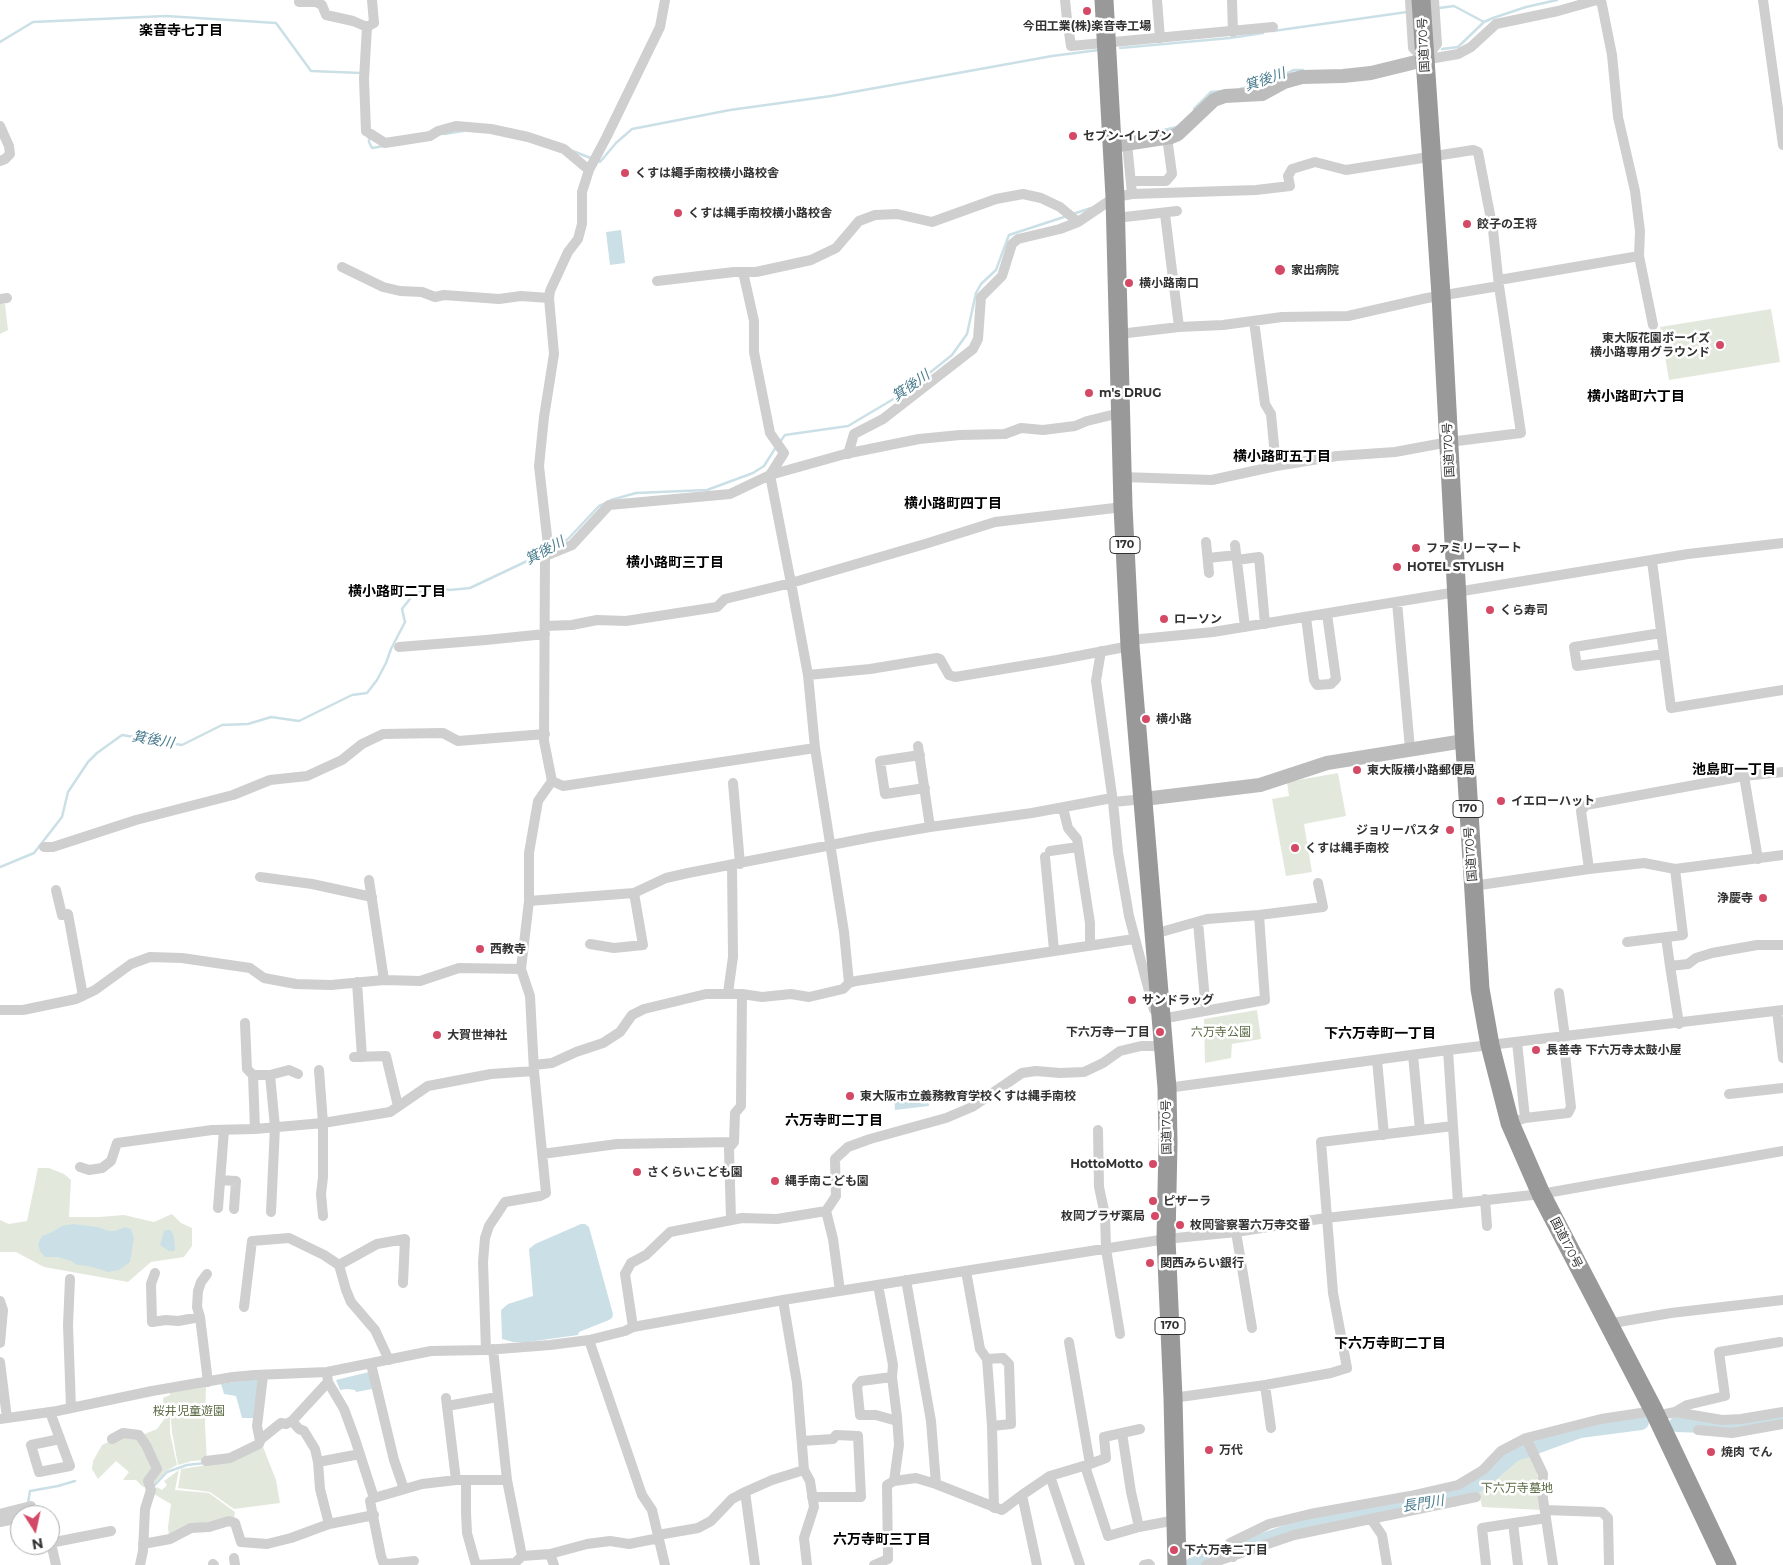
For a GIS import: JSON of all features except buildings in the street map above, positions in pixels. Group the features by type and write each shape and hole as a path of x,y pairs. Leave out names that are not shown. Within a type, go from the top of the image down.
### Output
{"highway":[{"name":"国道170号","path":"1104,0 1106,42 1120,145 1124,195 1116,218 1122,477 1130,643 1167,1088 1166,1239 1173,1398 1177,1564"},
{"name":"国道170号","path":"1421,0 1441,295 1473,886 1480,989 1490,1045 1497,1080 1518,1121 1541,1194 1607,1324 1662,1413 1727,1565"}],"street":[{"path":"298,2 316,2 322,6 326,15 353,21 367,27 374,24 372,0"},
{"path":"549,554 539,466 544,417 554,354 550,291 564,260 578,239 582,224 582,192 589,170 660,28 665,0"},
{"path":"1065,0 1071,46 1273,28"},
{"path":"1157,0 1160,38"},
{"path":"1232,0 1233,32"},
{"path":"1410,0 1413,48 1424,60"},
{"path":"1424,60 1437,44 1434,0"},
{"path":"1124,195 1131,181 1120,145 1178,134 1214,100 1226,96 1262,94 1284,82 1302,77 1371,73 1458,54 1471,47 1496,24 1558,11 1597,0"},
{"path":"1601,0 1612,55 1618,117 1635,191 1640,231 1639,256 1653,325"},
{"path":"1763,0 1778,84 1783,145"},
{"path":"367,27 364,80 366,131 385,143 430,136 438,131 456,126 491,129 528,137 564,149 589,170"},
{"path":"0,126 9,146 10,154 0,161"},
{"path":"1131,181 1166,181 1172,174 1167,137"},
{"path":"848,454 854,434 883,419 974,349 978,339 981,297 1002,276 1012,244 1018,239 1060,229 1078,222 1124,195 1265,189 1290,186 1288,176 1292,168 1315,162 1346,170 1473,150 1478,152 1494,230 1499,283 1521,433 1449,442 1395,452 1337,456 1276,466 1212,480 1122,477"},
{"path":"657,282 756,272 811,260 836,248 859,221 875,215 897,214 932,222 996,199 1023,194 1041,198 1060,207 1078,222"},
{"path":"1116,218 1176,212"},
{"path":"1165,214 1178,327"},
{"path":"1119,334 1178,327 1223,325 1282,317 1348,316 1499,283 1639,256"},
{"path":"342,267 383,287 422,292 434,297 444,295 499,299 520,296 549,298"},
{"path":"743,272 754,321 754,352 770,433 784,453 770,475 808,675 815,748 844,932 849,984"},
{"path":"1254,321 1265,404 1271,414 1276,466"},
{"path":"522,1556 507,1480 489,1349 483,1262 485,1238 489,1226 505,1202 540,1196 546,1193 534,1068 530,996 521,969 528,901 529,853 538,801 552,781 544,741 545,556 572,545 609,505 730,494 770,475 848,454 918,439 960,435 1005,434 1021,428 1044,430 1075,426 1120,413"},
{"path":"399,647 486,640 597,620 626,622 717,607 724,599 925,544 995,522 1123,507"},
{"path":"1206,542 1209,573"},
{"path":"808,675 870,669 937,658 940,659 950,675 954,677 1057,660 1154,639 1265,624 1688,554 1783,543"},
{"path":"1236,553 1245,627"},
{"path":"1208,558 1236,553 1259,557 1265,624"},
{"path":"1652,561 1671,708 1783,690"},
{"path":"1397,602 1410,749"},
{"path":"1306,617 1314,680 1317,685 1331,684 1336,679 1327,614"},
{"path":"1661,633 1574,647 1577,666 1664,654"},
{"path":"1101,651 1096,681 1128,916 1152,1003 1162,1025 1206,1011 1265,1000 1259,916"},
{"path":"44,847 53,847 136,820 233,795 270,780 307,776 342,760 362,744 383,734 443,733 458,741 545,734"},
{"path":"528,901 634,893 666,878 930,827 1113,800 1144,799 1260,785 1327,763 1464,741"},
{"path":"552,781 563,786 815,748"},
{"path":"925,788 885,794 880,761 919,751 925,788 930,827"},
{"path":"1588,869 1581,812 1586,805 1744,776 1783,772"},
{"path":"1744,776 1758,859"},
{"path":"728,994 732,957 736,864 732,783"},
{"path":"1063,808 1068,828 1077,839 1090,923 1090,945"},
{"path":"1054,950 1048,854 1078,847"},
{"path":"1473,886 1588,869 1644,863 1675,869 1783,855"},
{"path":"1627,942 1683,935 1675,869"},
{"path":"260,877 312,884 372,897"},
{"path":"369,880 384,980"},
{"path":"1154,934 1207,919 1259,916 1322,906 1318,883"},
{"path":"56,890 62,915 68,914 83,996"},
{"path":"590,944 614,948 643,945 634,893"},
{"path":"1198,922 1206,1011"},
{"path":"1666,937 1678,1024"},
{"path":"80,1167 89,1170 102,1168 111,1161 117,1144 224,1130 323,1123 390,1112 428,1086 552,1064 576,1052 603,1043 620,1032 632,1015 644,1009 706,994 762,996 791,994 809,997 843,989 856,981 1134,939"},
{"path":"1670,966 1688,964 1696,958 1712,953 1757,945 1783,946"},
{"path":"0,1010 22,1010 76,999 95,990 131,964 150,957 182,958 250,968 264,978 296,984 331,985 384,980 420,981 459,968 521,969"},
{"path":"357,982 358,1057 386,1056 398,1106"},
{"path":"731,1220 729,1148 734,1142 735,1113 741,1106 742,994"},
{"path":"1517,1042 1518,1121 1568,1113 1571,1107 1559,994"},
{"path":"1167,1088 1448,1050 1780,1011 1783,1058"},
{"path":"245,1023 247,1069 252,1075 255,1129"},
{"path":"633,1327 625,1274 631,1263 646,1254 670,1232 744,1218 778,1219 826,1211 836,1196 835,1159 848,1147 946,1118 972,1107 1022,1073 1036,1070 1060,1073 1084,1072 1103,1063 1120,1051 1140,1046 1156,1046 1164,1051"},
{"path":"1448,1050 1458,1203"},
{"path":"1412,1055 1420,1130"},
{"path":"1377,1060 1384,1135"},
{"path":"252,1075 270,1075 288,1070 298,1074"},
{"path":"319,1070 323,1123 321,1194 323,1216"},
{"path":"270,1075 275,1127 271,1212"},
{"path":"1729,1094 1783,1088"},
{"path":"1173,1398 1265,1385 1331,1373 1347,1368 1333,1293 1326,1218 1322,1142 1453,1126"},
{"path":"218,1208 224,1130"},
{"path":"1098,1130 1099,1187 1105,1215 1106,1249 1120,1334"},
{"path":"542,1154 617,1144 734,1142"},
{"path":"0,1362 4,1419 248,1376 328,1377 370,1364 431,1351 550,1345 588,1340 625,1331 633,1327 906,1280 1166,1239 1236,1232 1326,1218 1541,1194 1783,1151"},
{"path":"220,1180 236,1182 234,1209"},
{"path":"1485,1200 1487,1226"},
{"path":"826,1211 833,1239 840,1291"},
{"path":"1236,1232 1252,1328"},
{"path":"244,1307 252,1241 289,1238 324,1255 339,1266 351,1302 374,1330 389,1360"},
{"path":"339,1266 377,1244 406,1239 403,1283"},
{"path":"966,1271 980,1349 987,1359 992,1426 994,1508"},
{"path":"155,1273 151,1284 152,1322 178,1321 200,1317"},
{"path":"207,1274 198,1290 197,1307 200,1317 208,1382"},
{"path":"70,1279 68,1325 71,1408"},
{"path":"906,1280 931,1421 936,1484"},
{"path":"878,1285 893,1365 892,1377 899,1445 894,1481"},
{"path":"783,1300 797,1383 804,1470 810,1482 814,1507 804,1538 807,1565"},
{"path":"1607,1324 1671,1313 1783,1300"},
{"path":"0,1301 3,1310 0,1343"},
{"path":"588,1340 642,1495 652,1510 665,1565"},
{"path":"1069,1342 1087,1465 1108,1536 1139,1527 1176,1520"},
{"path":"1233,1556 1230,1543 1269,1524 1310,1514 1410,1496 1458,1485 1483,1470 1501,1451 1526,1438 1601,1419 1662,1413 1725,1396 1719,1352 1780,1342"},
{"path":"987,1359 1003,1358 1008,1364 1011,1424 992,1426"},
{"path":"370,1364 394,1460 404,1489"},
{"path":"260,1441 257,1426 263,1376"},
{"path":"206,1461 230,1458 259,1444 260,1441 282,1423 286,1424 292,1421 328,1377"},
{"path":"328,1377 344,1410 374,1498"},
{"path":"892,1377 861,1381 857,1386 860,1415 876,1414 897,1421"},
{"path":"1265,1385 1271,1428"},
{"path":"497,1397 447,1402 461,1480 467,1533 476,1565 515,1563 522,1556 550,1554 587,1544 610,1541 629,1544 698,1528 711,1521 732,1500 745,1492 772,1480 804,1470"},
{"path":"50,1412 60,1439"},
{"path":"1662,1413 1722,1420 1783,1412"},
{"path":"292,1421 299,1429 304,1431 315,1449 320,1489 329,1524"},
{"path":"1698,1430 1732,1432 1783,1424"},
{"path":"874,1565 888,1559 887,1485 894,1481 916,1478 1002,1510 1050,1476 1106,1458 1104,1437 1140,1429"},
{"path":"112,1439 123,1433 139,1435 146,1445 157,1470 148,1481 150,1486 145,1509 144,1544 140,1565"},
{"path":"1122,1433 1130,1492 1139,1527"},
{"path":"802,1441 833,1440 836,1435 858,1436 861,1497 812,1497"},
{"path":"1526,1438 1542,1474 1542,1492 1553,1565"},
{"path":"318,1462 360,1454"},
{"path":"1050,1476 1080,1565"},
{"path":"414,1561 388,1564 384,1562 381,1556 370,1501 374,1498 422,1484 461,1480 507,1480"},
{"path":"745,1492 755,1565"},
{"path":"1022,1495 1038,1565"},
{"path":"1206,1565 1294,1535 1476,1497"},
{"path":"1486,1565 1482,1528 1513,1523 1546,1514 1602,1512 1608,1518 1609,1565"},
{"path":"144,1544 170,1539 191,1528 209,1527 229,1521 235,1523 241,1542 267,1544 329,1524 374,1515"},
{"path":"1371,1519 1382,1535 1387,1565"},
{"path":"1513,1523 1518,1565"},
{"path":"60,1541 111,1531"},
{"path":"550,1554 554,1565"},
{"path":"1144,1565 1150,1565"}],"green space":[{"path":"0,303 5,304 8,330 0,334"},
{"name":"東大阪花園ボーイズ 横小路専用グラウンド","path":"1771,309 1780,362 1669,380 1660,327"},
{"name":"くすは縄手南校","path":"1338,773 1346,816 1304,824 1312,872 1286,876 1272,799 1289,796 1287,782"},
{"name":"六万寺公園","path":"1257,1010 1261,1039 1232,1044 1231,1058 1205,1063 1204,1019"},
{"path":"38,1168 49,1168 64,1174 71,1180 69,1217 124,1215 154,1222 172,1214 181,1223 192,1228 192,1246 184,1257 151,1262 128,1282 44,1267 16,1252 0,1252 0,1220 9,1224 27,1221"},
{"name":"桜井児童遊園","path":"206,1386 205,1425 207,1460 192,1461 178,1465 170,1410 170,1433 177,1465 166,1471 152,1487 150,1482 159,1470 142,1435 157,1429 165,1418 163,1398 170,1395 170,1392"},
{"path":"123,1435 139,1438 154,1470 147,1487 143,1487 136,1480 123,1480 129,1472 116,1461 98,1479 92,1469 93,1461 102,1445"},
{"path":"263,1447 276,1480 280,1503 234,1509 210,1492 178,1488 181,1469 234,1461"},
{"name":"下六万寺墓地","path":"1529,1453 1537,1472 1542,1510 1482,1507 1479,1492 1522,1455"},
{"path":"179,1470 175,1490 209,1493 235,1512 234,1518 169,1537 168,1527 171,1504 152,1493 157,1487 162,1490 167,1485 164,1481"}],"shaded area":[{"path":"621,230 625,263 610,265 606,232"},
{"path":"928,1090 929,1106 895,1110 894,1093"},
{"path":"73,1224 97,1227 109,1231 125,1227 131,1229 134,1238 130,1262 119,1270 108,1272 89,1266 77,1265 58,1257 45,1257 40,1251 38,1244 42,1236 62,1226"},
{"path":"581,1224 589,1227 613,1314 612,1318 579,1332 578,1335 528,1342 513,1342 502,1339 501,1310 508,1304 533,1296 529,1249 535,1244"},
{"path":"171,1230 174,1237 175,1250 173,1251 169,1251 160,1245 164,1231"},
{"path":"369,1372 372,1389 356,1392 355,1390 347,1389 340,1390 336,1380"},
{"path":"259,1378 255,1418 242,1418 236,1396 224,1394 221,1384"}],"waterway":[{"name":"箕後川","path":"1442,49 1458,47 1484,22 1493,18 1526,7 1557,0"},
{"path":"1439,8 1454,6 1484,22"},
{"path":"1273,31 1407,12"},
{"path":"0,42 33,22 166,16 276,23 311,71 361,73"},
{"path":"1120,48 1230,38 1263,33"},
{"path":"598,161 600,162 616,143 632,129 730,110 831,96 1052,56 1099,50"},
{"name":"箕後川","path":"1240,89 1277,78 1294,70 1303,70"},
{"name":"箕後川","path":"1194,109 1211,92 1222,91"},
{"name":"箕後川","path":"1150,133 1177,127"},
{"path":"444,134 463,131"},
{"path":"369,136 372,148 384,146"},
{"path":"573,151 593,159"},
{"name":"箕後川","path":"1073,214 1091,208"},
{"name":"箕後川","path":"779,443 785,435 848,426 907,391 952,355 967,334 976,293 981,284 996,270 1009,235 1067,216"},
{"name":"箕後川","path":"611,500 636,493 707,490 753,473 764,466 776,447"},
{"name":"箕後川","path":"554,547 568,539 599,506 606,503"},
{"name":"箕後川","path":"0,867 34,853 62,817 68,792 88,762 122,735 182,745 222,725 248,724 271,717 299,721 352,695 367,693 386,663 405,622 402,609 413,595 434,587 450,590 470,588 542,554"},
{"name":"長門川","path":"1677,1424 1729,1426 1783,1417"},
{"name":"長門川","path":"1193,1565 1327,1519 1457,1498 1482,1481 1514,1454 1580,1430 1641,1422"},
{"path":"153,1487 167,1472 187,1465 205,1463"},
{"path":"28,1503 30,1491 75,1481"}],"place":[{"name":"今田工業(株)楽音寺工場","path":"1087,11"},
{"name":"セブン-イレブン","path":"1073,136"},
{"name":"くすは繩手南校横小路校舎","path":"625,173"},
{"name":"くすは縄手南校横小路校舎","path":"678,213"},
{"name":"餃子の王将","path":"1467,224"},
{"name":"家出病院","path":"1280,270"},
{"name":"横小路南口","path":"1129,283"},
{"name":"東大阪花園ボーイズ 横小路専用グラウンド","path":"1720,345"},
{"name":"m's DRUG","path":"1089,393"},
{"name":"ファミリーマート","path":"1416,548"},
{"name":"HOTEL STYLISH","path":"1397,567"},
{"name":"くら寿司","path":"1490,610"},
{"name":"ローソン","path":"1164,619"},
{"name":"横小路","path":"1146,719"},
{"name":"東大阪横小路郵便局","path":"1357,770"},
{"name":"イエローハット","path":"1501,801"},
{"name":"ジョリーパスタ","path":"1450,830"},
{"name":"くすは縄手南校","path":"1295,848"},
{"name":"浄慶寺","path":"1763,898"},
{"name":"西教寺","path":"480,949"},
{"name":"サンドラッグ","path":"1132,1000"},
{"name":"下六万寺一丁目","path":"1160,1032"},
{"name":"大賀世神社","path":"437,1035"},
{"name":"長善寺 下六万寺太鼓小屋","path":"1536,1050"},
{"name":"東大阪市立義務教育学校くすは縄手南校","path":"850,1096"},
{"name":"HottoMotto","path":"1153,1164"},
{"name":"さくらいこども園","path":"637,1172"},
{"name":"縄手南こども園","path":"775,1181"},
{"name":"ピザーラ","path":"1153,1201"},
{"name":"枚岡プラザ薬局","path":"1155,1216"},
{"name":"枚岡警察署六万寺交番","path":"1180,1225"},
{"name":"関西みらい銀行","path":"1150,1263"},
{"name":"万代","path":"1209,1450"},
{"name":"焼肉 でん","path":"1711,1452"},
{"name":"下六万寺二丁目","path":"1174,1550"}],"district":[{"name":"楽音寺七丁目","path":"181,31"},
{"name":"横小路町六丁目","path":"1636,397"},
{"name":"横小路町五丁目","path":"1282,457"},
{"name":"横小路町四丁目","path":"953,504"},
{"name":"横小路町三丁目","path":"675,563"},
{"name":"横小路町二丁目","path":"397,592"},
{"name":"池島町一丁目","path":"1734,770"},
{"name":"下六万寺町一丁目","path":"1380,1034"},
{"name":"六万寺町二丁目","path":"834,1121"},
{"name":"下六万寺町二丁目","path":"1390,1344"},
{"name":"六万寺町三丁目","path":"882,1540"}]}
